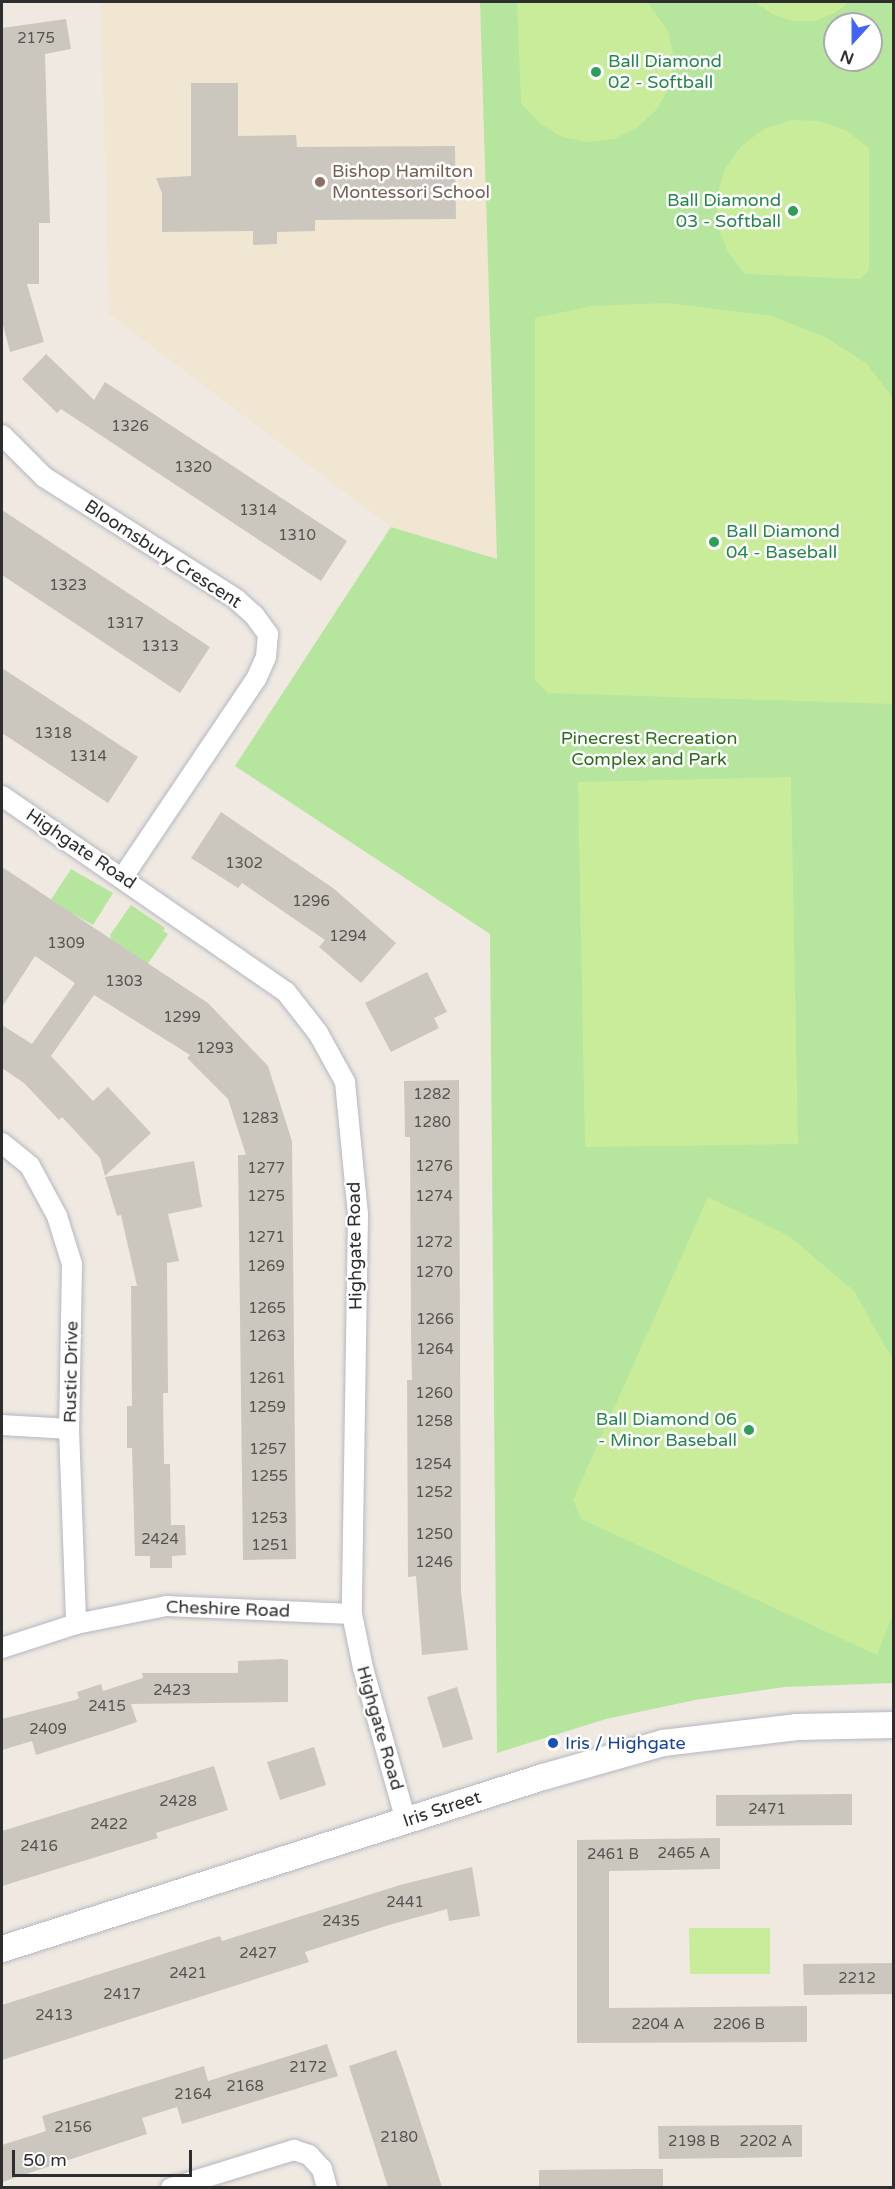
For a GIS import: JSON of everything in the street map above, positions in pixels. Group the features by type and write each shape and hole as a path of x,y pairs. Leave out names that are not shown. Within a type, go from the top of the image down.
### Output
{"street":[{"name":"Bloomsbury Crescent","path":"2,435 44,477 236,599 254,615 268,634 266,657 256,679 123,877"},
{"name":"Highgate Road","path":"2,796 123,877 286,992 318,1033 345,1082 358,1215 352,1614 363,1668 406,1821"},
{"name":"Rustic Drive","path":"2,1143 30,1166 57,1216 72,1264 69,1429 76,1624"},
{"path":"2,1425 69,1429"},
{"name":"Cheshire Road","path":"2,1648 76,1624 166,1606 352,1614"},
{"name":"Iris Street","path":"2,1949 406,1821 663,1743 797,1727 894,1725"},
{"path":"171,2187 294,2150 309,2155 322,2169 327,2187"}],"shaded area":[{"path":"101,2 480,2 497,559 391,527 109,314"}],"green space":[{"name":"Pinecrest Recreation Complex and Park","path":"480,2 893,2 893,1683 785,1687 695,1700 606,1719 497,1753 490,934 235,766 391,527 497,559"},
{"name":"Ball Diamond 02 - Softball","path":"517,2 648,2 669,33 674,59 670,86 657,109 638,127 614,139 588,142 562,137 539,123 521,103"},
{"path":"754,2 849,2 836,12 823,12 823,18 814,21 792,21 772,14"},
{"name":"Ball Diamond 03 - Softball","path":"791,120 820,121 847,131 869,148 869,270 860,279 745,274 728,252 717,225 717,196 725,169 741,146 764,129"},
{"name":"Ball Diamond 04 - Baseball","path":"667,303 772,316 825,337 866,363 890,394 894,403 893,704 548,693 535,680 535,318 592,306"},
{"path":"791,777 798,1144 585,1147 578,782"},
{"path":"71,869 113,893 93,925 50,901"},
{"path":"131,905 165,928 163,931 168,934 147,965 112,942 110,935"},
{"name":"Ball Diamond 06 - Minor Baseball","path":"708,1197 789,1236 854,1291 893,1360 893,1614 877,1655 581,1519 573,1500"},
{"path":"689,1928 770,1928 770,1974 690,1974"}],"building":[{"path":"66,19 71,49 45,54 50,223 39,223 39,284 27,284 44,342 10,352 2,321 2,28"},
{"path":"191,83 238,83 238,136 296,135 297,147 455,146 456,219 315,220 315,231 277,232 277,244 253,245 253,231 162,232 162,193 156,178 191,176"},
{"path":"46,354 94,400 105,382 347,541 321,581 61,409 57,413 22,379"},
{"path":"2,510 210,647 180,693 2,575"},
{"path":"2,668 138,757 108,803 2,733"},
{"path":"221,812 333,888 396,943 361,983 319,947 325,940 242,883 238,888 191,858"},
{"path":"2,867 208,1003 268,1066 292,1141 296,1559 243,1560 238,1155 246,1155 228,1099 187,1058 190,1055 94,995 51,1056 93,1101 108,1087 151,1133 105,1176 100,1158 62,1117 59,1120 24,1083 2,1068 2,1025 32,1044 75,983 35,956 2,1007"},
{"path":"427,972 447,1012 434,1018 439,1028 391,1052 365,1003"},
{"path":"459,1080 461,1592 468,1650 422,1655 416,1576 408,1577 407,1380 412,1380 410,1137 405,1137 404,1081"},
{"path":"194,1161 202,1207 168,1214 179,1261 167,1263 168,1393 163,1393 164,1464 170,1464 171,1525 185,1525 186,1555 172,1556 172,1568 150,1568 150,1556 135,1556 132,1448 127,1448 127,1406 132,1406 131,1286 137,1286 121,1215 117,1216 105,1177"},
{"path":"288,1660 288,1702 131,1704 137,1722 36,1755 32,1741 2,1750 2,1719 75,1700 79,1698 77,1692 101,1684 103,1691 143,1678 142,1673 238,1673 238,1661"},
{"path":"457,1687 473,1739 443,1748 427,1697"},
{"path":"314,1747 326,1785 280,1800 267,1762"},
{"path":"214,1766 228,1810 156,1833 158,1838 2,1886 2,1831"},
{"path":"852,1794 852,1825 716,1826 716,1795"},
{"path":"720,1838 720,1869 609,1871 609,2008 807,2006 807,2042 577,2043 577,1840"},
{"path":"472,1867 480,1916 449,1921 447,1909 389,1925 305,1952 309,1962 2,2060 2,2005 220,1936 222,1941 400,1885"},
{"path":"894,1963 894,1994 804,1995 803,1964"},
{"path":"327,2044 338,2076 182,2124 177,2107 142,2118 147,2134 2,2182 2,2145 46,2131 42,2116 204,2066 208,2081"},
{"path":"396,2050 442,2187 388,2187 349,2066"},
{"path":"802,2125 802,2157 659,2159 658,2126"},
{"path":"663,2169 663,2187 539,2187 539,2170"}],"place":[{"name":"Ball Diamond 02 - Softball","path":"596,72"},
{"name":"Bishop Hamilton Montessori School","path":"320,182"},
{"name":"Ball Diamond 03 - Softball","path":"793,211"},
{"name":"Ball Diamond 04 - Baseball","path":"714,542"},
{"name":"Ball Diamond 06 - Minor Baseball","path":"749,1430"},
{"name":"Iris / Highgate","path":"553,1743"}]}
